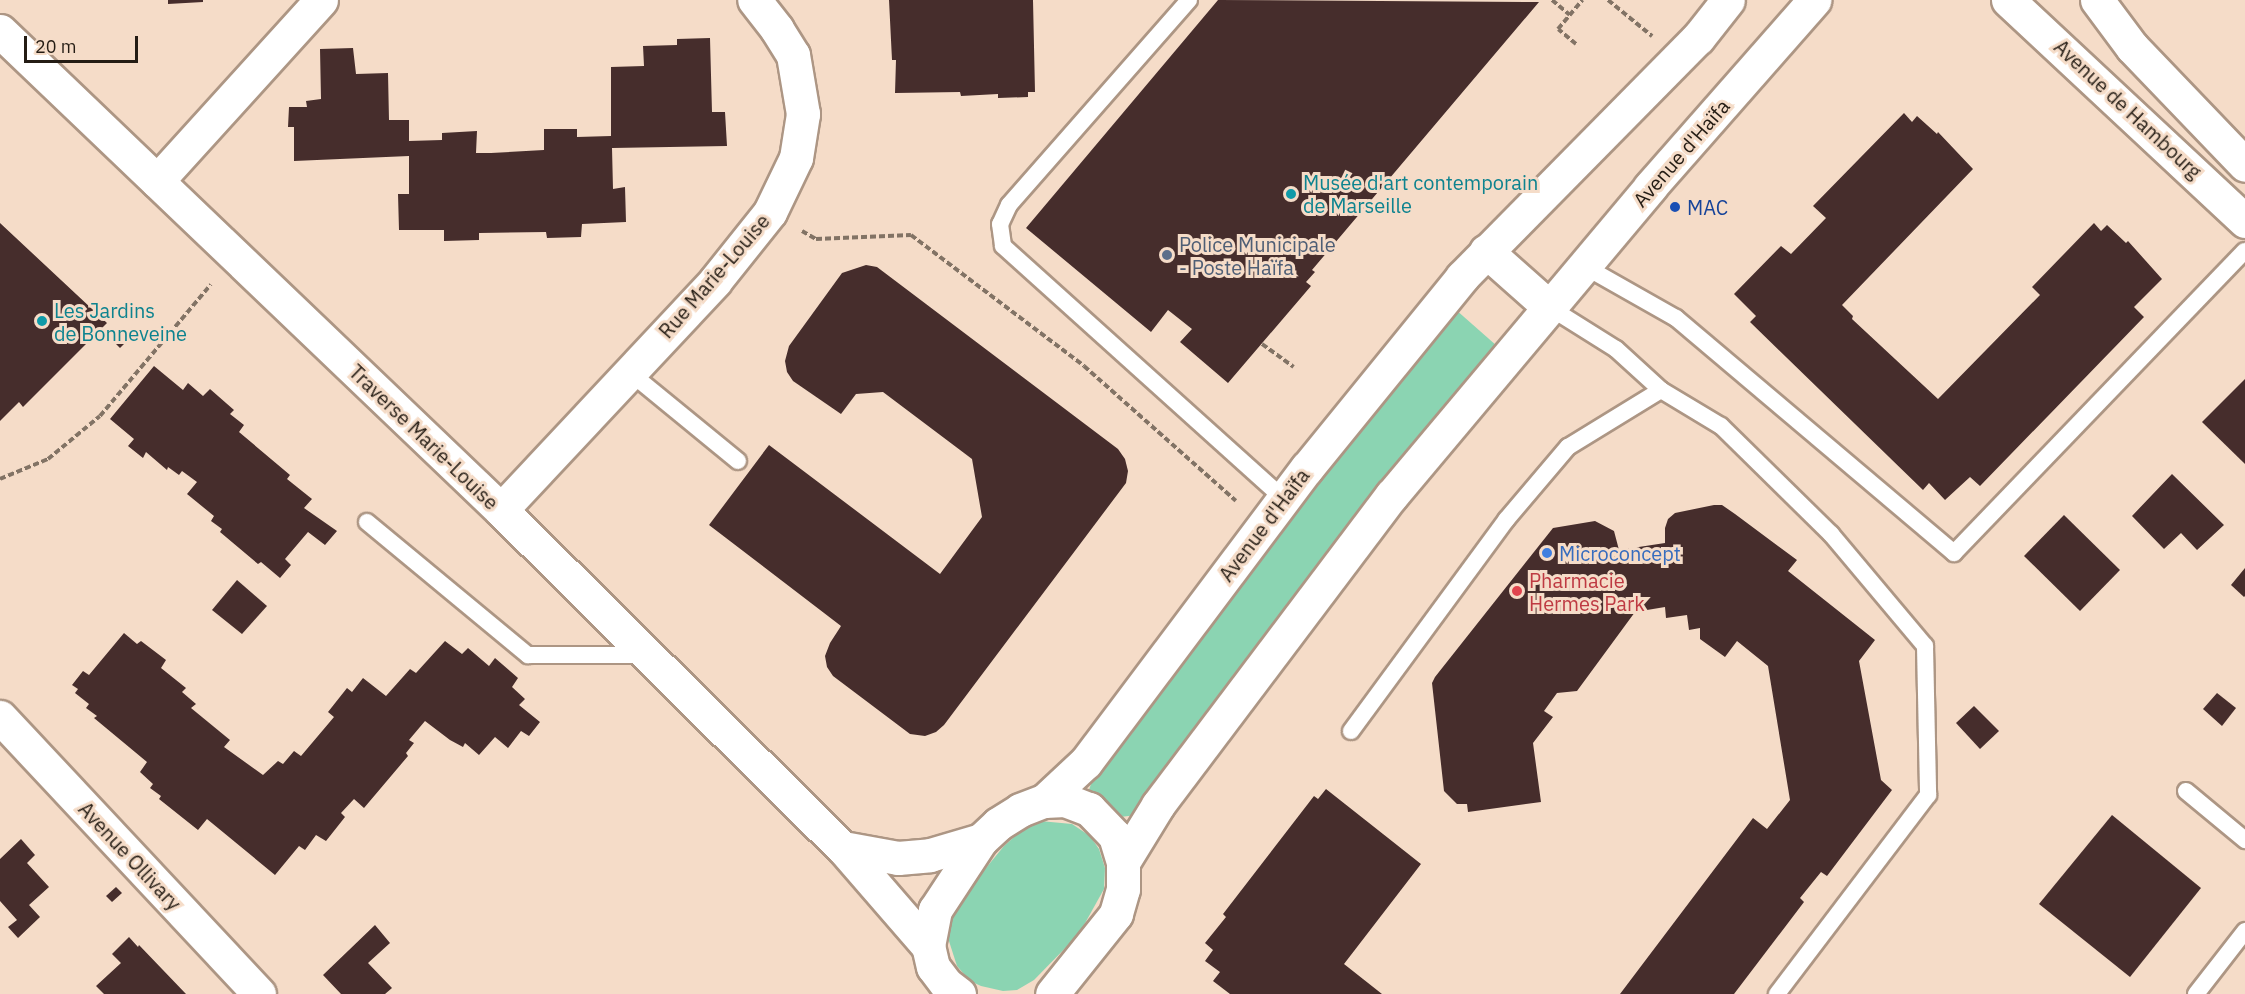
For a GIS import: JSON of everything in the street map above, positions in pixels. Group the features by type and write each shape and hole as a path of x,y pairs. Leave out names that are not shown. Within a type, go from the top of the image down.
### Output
{"street":[{"path":"157,181 321,0"},
{"name":"Rue Marie-Louise","path":"501,510 628,371 715,281 771,212 796,158 803,114 793,55 777,29 754,0"},
{"name":"Avenue d'Haïfa","path":"1044,801 1086,762 1263,526 1462,276 1698,38 1728,0"},
{"name":"Avenue d'Haïfa","path":"1123,862 1158,806 1392,495 1549,307 1814,0"},
{"name":"Avenue de Hambourg","path":"2008,0 2245,221"},
{"name":"Avenue de Hambourg","path":"2097,0 2132,47 2240,150"},
{"name":"Traverse Marie-Louise","path":"0,31 501,510 843,848 931,969 959,994"},
{"path":"1486,250 1549,307"},
{"name":"Avenue Ollivary","path":"6,734 259,994"},
{"path":"931,969 935,910 981,840 1020,810 1044,801 1065,800 1089,809 1115,836 1123,862 1123,889 1116,914 1062,991"},
{"path":"843,848 898,858 930,855 981,840"}],"lane":[{"path":"1188,0 1010,205 1000,224 1004,246 1284,499"},
{"path":"1584,266 1676,318 1954,553 2245,251"},
{"path":"1549,307 1616,349 1661,390 1721,426 1831,534 1925,646 1928,795 1777,994"},
{"path":"628,371 738,461"},
{"path":"1351,731 1506,520 1568,447 1661,390"},
{"path":"367,522 528,655 648,655"},
{"path":"2186,791 2245,840"},
{"path":"2196,994 2245,931"}],"path":[{"path":"1552,0 1570,15"},
{"path":"1576,44 1558,29 1582,0"},
{"path":"1608,0 1659,43"},
{"path":"771,212 816,239 911,235 1084,366 1263,526"},
{"path":"0,479 48,459 100,416 234,256"},
{"path":"1262,344 1294,367"}],"green space":[{"path":"1455,309 1497,346 1137,815 1120,817 1089,790 1094,775 1319,476"},
{"path":"1040,821 1072,824 1090,836 1099,849 1105,868 1104,889 1079,934 1034,980 1017,990 1003,991 981,986 970,981 957,966 948,938 954,907 1004,846 1023,829"}],"building":[{"path":"168,0 203,0 203,2 168,4"},
{"path":"889,0 1033,0 1035,92 1028,92 1028,97 998,98 998,94 961,96 960,92 895,93 896,60 892,60"},
{"name":"Musée d'art contemporain de Marseille","path":"1218,0 1539,2 1312,270 1315,272 1306,282 1311,286 1228,383 1180,342 1192,329 1168,310 1151,332 1026,228"},
{"path":"710,38 712,112 725,112 727,146 612,148 613,189 625,187 626,222 582,224 581,237 547,238 546,232 479,233 479,240 444,241 444,230 399,230 398,194 409,194 409,156 294,161 294,127 288,127 289,107 307,107 306,101 321,99 320,49 353,48 356,74 388,73 389,120 409,120 409,141 442,140 442,133 477,131 476,153 491,153 544,150 544,129 577,129 577,137 611,136 611,67 644,66 643,46 677,45 677,39"},
{"path":"1904,113 1912,122 1917,116 1937,134 1938,132 1973,169 1842,305 1853,316 1852,319 1938,399 2040,295 2032,287 2094,223 2101,231 2107,225 2126,243 2128,241 2162,279 2134,307 2144,317 1980,486 1970,477 1945,500 1929,483 1923,490 1750,322 1756,316 1734,294 1781,246 1791,254 1826,218 1813,206"},
{"name":"Les Jardins de Bonneveine","path":"0,223 107,323 23,407 19,402 0,421"},
{"path":"866,265 877,267 1118,449 1125,459 1128,471 1126,483 944,725 936,732 925,736 910,734 833,676 827,667 825,656 841,626 709,525 769,445 940,574 982,517 972,459 883,392 856,394 841,414 793,381 787,372 785,361 789,346 842,273"},
{"path":"116,331 127,341 120,348 110,338"},
{"path":"154,366 183,390 188,383 203,396 210,389 234,410 230,414 244,425 239,432 290,475 287,479 312,499 304,508 337,531 325,545 308,532 285,559 291,565 280,578 261,562 258,564 220,532 222,529 211,521 214,516 187,494 197,482 182,471 179,475 168,467 167,470 146,452 143,458 128,446 134,439 110,419"},
{"path":"2245,379 2245,464 2202,422"},
{"path":"2172,474 2224,525 2197,550 2181,533 2164,549 2132,516"},
{"path":"1722,505 1797,560 1788,571 1875,640 1859,661 1881,780 1892,790 1827,876 1821,872 1800,898 1804,902 1734,994 1620,994 1753,818 1767,829 1790,800 1768,666 1737,641 1725,657 1700,639 1700,628 1689,630 1687,615 1666,618 1665,607 1635,612 1577,691 1557,693 1544,711 1553,717 1533,743 1541,802 1468,812 1467,804 1457,804 1444,791 1432,683 1553,528 1595,521 1614,531 1619,550 1665,543 1665,528 1668,519 1675,513"},
{"path":"2064,515 2120,570 2080,611 2024,556"},
{"path":"2245,568 2245,596 2244,597 2231,585"},
{"path":"237,580 267,606 242,634 212,610"},
{"path":"124,633 137,644 141,641 166,660 161,668 186,688 182,692 196,704 191,708 230,740 224,747 263,775 278,761 283,764 294,751 301,756 334,717 328,712 347,688 352,692 363,678 386,696 410,669 416,673 445,641 462,654 468,648 489,666 495,658 518,678 512,687 525,699 519,705 540,722 529,736 521,731 508,748 495,737 479,755 465,743 463,747 450,740 425,721 409,740 414,743 406,753 408,756 364,808 354,799 341,813 345,817 326,841 316,835 305,850 299,846 275,875 207,819 198,830 159,799 161,796 150,788 153,784 140,772 147,762 94,718 97,716 86,708 89,704 75,693 78,689 72,685 83,671 89,675"},
{"path":"2217,693 2236,708 2222,726 2203,709"},
{"path":"1974,706 1999,731 1980,749 1956,723"},
{"path":"1326,789 1421,864 1344,964 1382,994 1230,994 1213,981 1220,972 1205,961 1213,950 1205,943 1226,917 1223,914 1314,796 1318,799"},
{"path":"2112,815 2201,888 2130,977 2039,904"},
{"path":"21,839 35,855 27,863 49,887 29,905 40,917 18,938 8,927 17,920 0,901 0,859"},
{"path":"116,887 122,893 112,902 106,896"},
{"path":"375,925 390,943 368,963 392,988 385,994 341,994 323,975"},
{"path":"129,937 186,994 104,994 96,986 121,963 112,954"}],"place":[{"name":"Musée d'art contemporain de Marseille","path":"1291,194"},
{"name":"MAC","path":"1675,207"},
{"name":"Police Municipale - Poste Haïfa","path":"1167,255"},
{"name":"Les Jardins de Bonneveine","path":"42,321"},
{"name":"Microconcept","path":"1547,553"},
{"name":"Pharmacie Hermes Park","path":"1517,591"}]}
